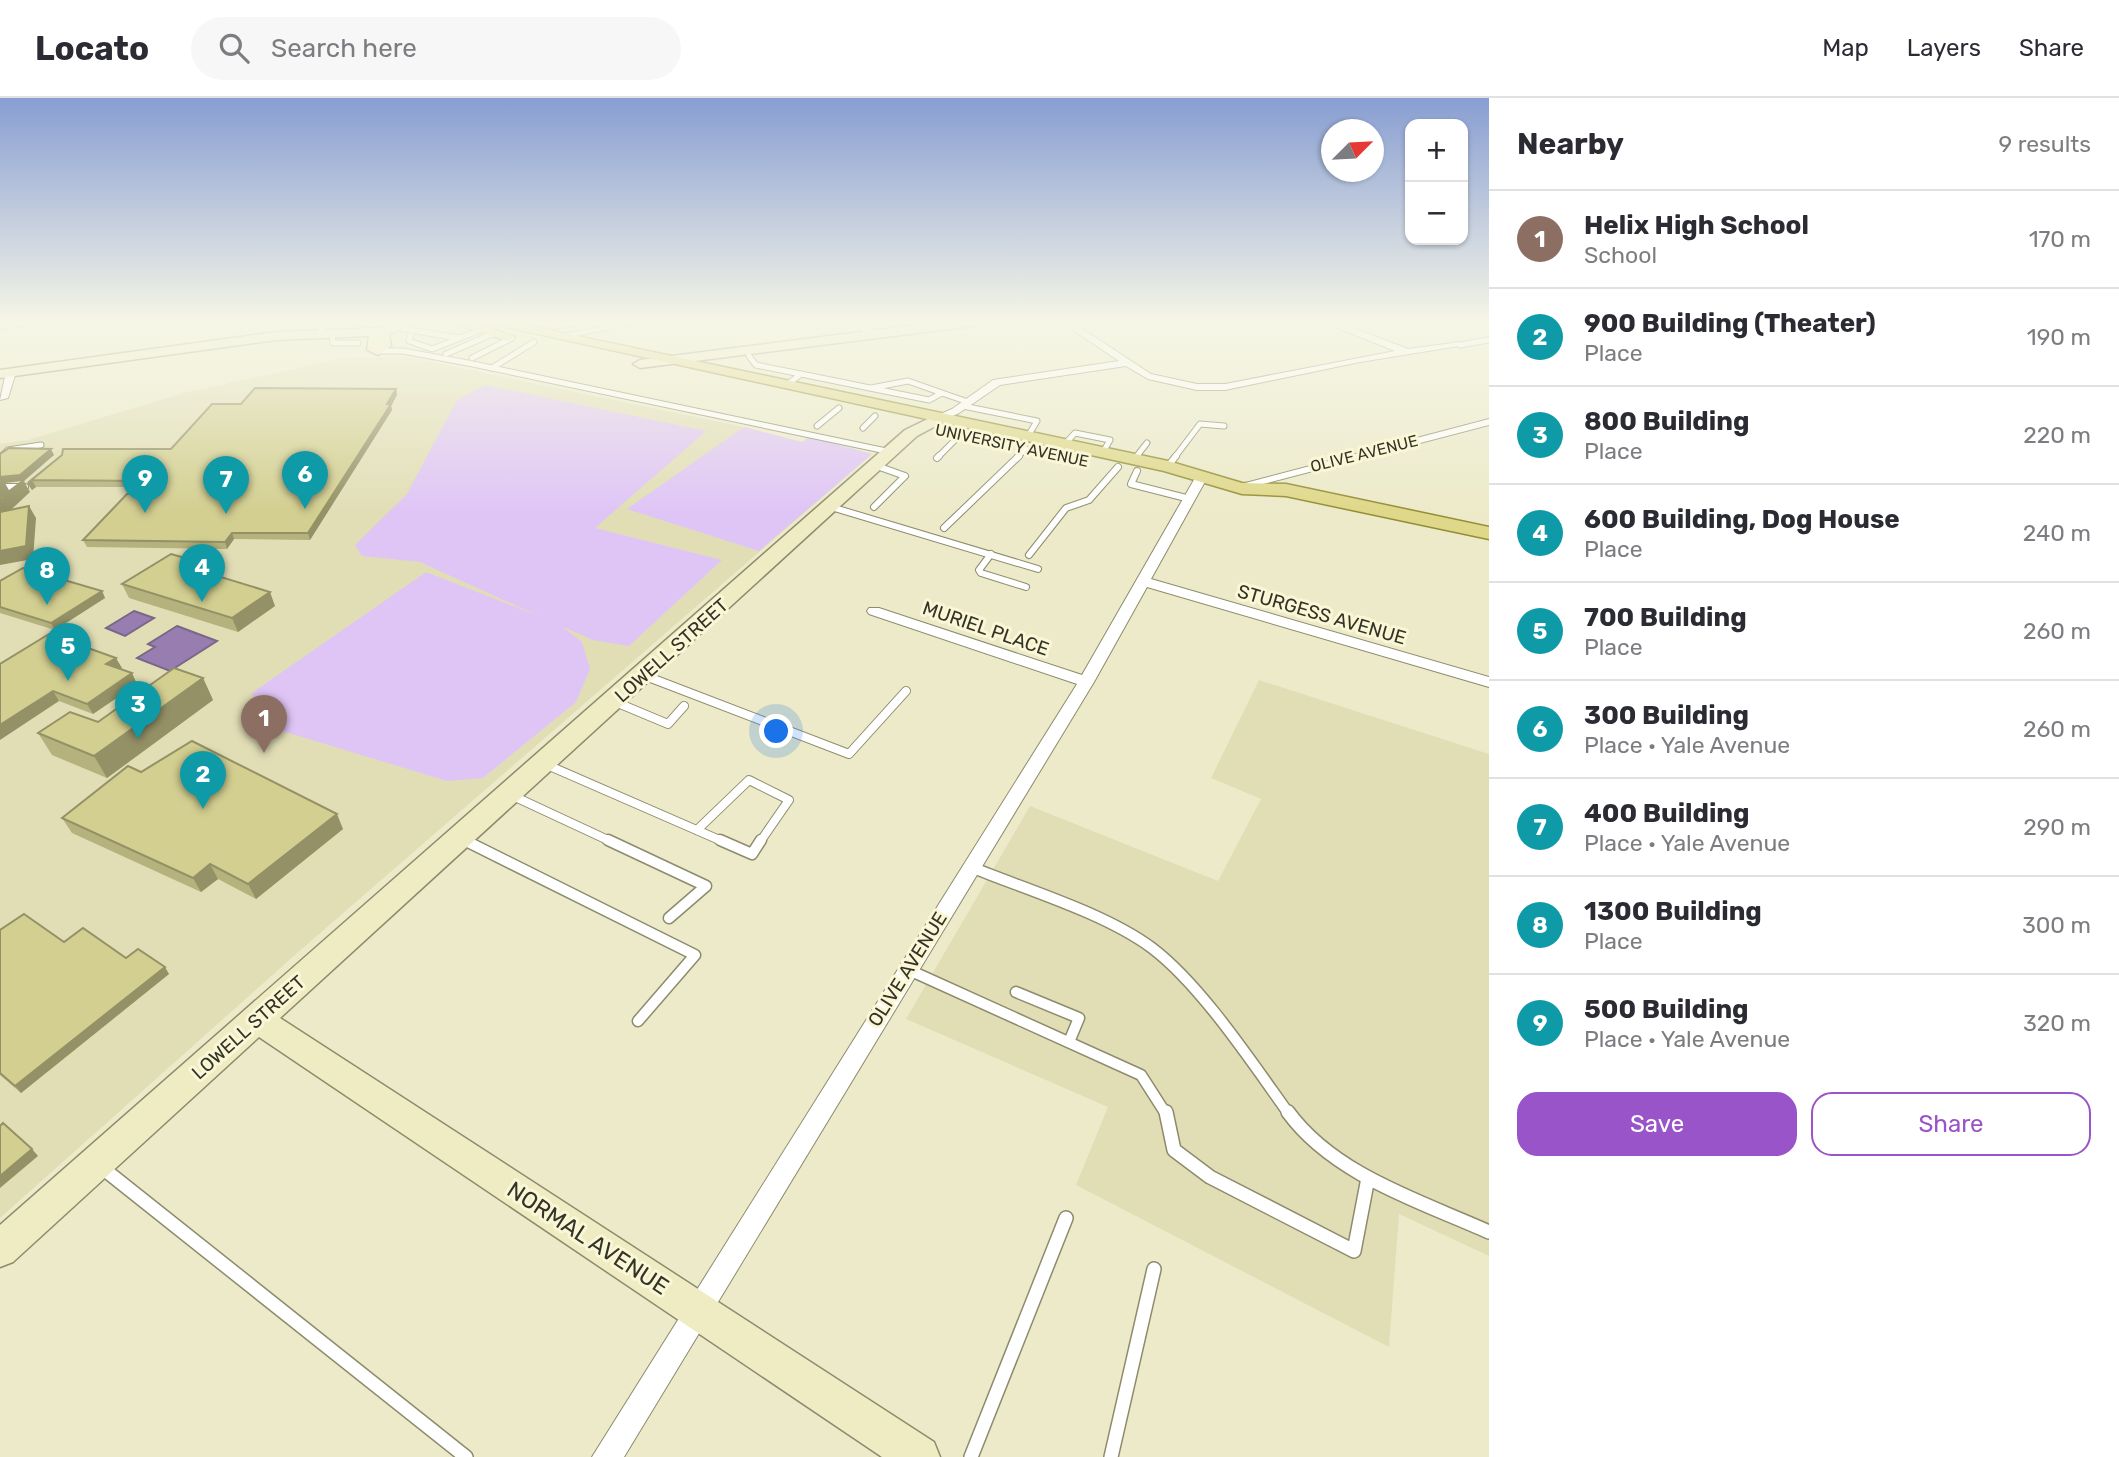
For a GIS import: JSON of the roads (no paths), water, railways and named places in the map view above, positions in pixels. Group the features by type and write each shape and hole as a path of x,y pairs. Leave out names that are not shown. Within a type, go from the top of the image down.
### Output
{"main road":[{"name":"UNIVERSITY AVENUE","path":"739,385 839,408 871,402"},
{"name":"UNIVERSITY AVENUE","path":"795,385 871,402 961,435 1065,444 1103,452 1178,479 1201,478"},
{"name":"UNIVERSITY AVENUE","path":"931,422 1027,442 1118,467 1168,466 1201,478 1272,493 1286,490 1489,533"},
{"name":"UNIVERSITY AVENUE","path":"1272,493 1280,501 1489,547"}],"street":[{"path":"3,398 4,385"},
{"name":"LOWELL STREET","path":"0,1249 885,459 931,422 955,414 981,389 990,385"},
{"path":"1201,385 1224,385"},
{"name":"OLIVE AVENUE","path":"1240,486 1489,422"},
{"path":"1476,425 1489,431"},
{"name":"OLIVE AVENUE","path":"607,1457 1086,682 1201,478"},
{"name":"STURGESS AVENUE","path":"1144,582 1489,682"},
{"name":"MURIEL PLACE","path":"874,611 1086,682"},
{"name":"NORMAL AVENUE","path":"256,1019 919,1457"}],"lane":[{"path":"567,385 885,459 905,476 874,507"},
{"path":"830,385 871,402"},
{"path":"871,402 900,385"},
{"path":"921,385 966,404 1037,421 1027,442 944,528"},
{"path":"871,402 884,391"},
{"path":"884,391 929,400 942,393"},
{"path":"863,428 871,402 884,391"},
{"path":"817,426 839,408"},
{"path":"1168,466 1199,424 1224,426"},
{"path":"937,458 961,435"},
{"path":"1147,443 1136,465 1131,484 1190,499"},
{"path":"0,458 8,450 41,444"},
{"path":"1029,555 1066,508 1089,500 1118,467"},
{"path":"18,494 35,480"},
{"path":"0,487 27,487"},
{"path":"831,507 1038,569"},
{"path":"991,554 979,569 981,573 1026,587"},
{"path":"643,675 849,754 905,691"},
{"path":"613,701 668,724 684,706"},
{"path":"544,763 696,830 752,854 789,800 749,780 696,830"},
{"path":"509,794 706,886 669,918"},
{"path":"460,838 695,955 639,1021"},
{"path":"971,867 1122,929 1153,949 1180,974 1247,1055 1306,1138 1368,1178 1489,1232"},
{"path":"908,969 1141,1075 1165,1109 1174,1150 1210,1177 1354,1251 1368,1178"},
{"path":"1016,992 1079,1018 1069,1042"},
{"path":"96,1163 466,1457"},
{"path":"971,1457 1066,1218"},
{"path":"1111,1457 1154,1269"}],"place":[{"name":"300 Building","path":"305,509"},
{"name":"500 Building","path":"145,513"},
{"name":"400 Building","path":"226,514"},
{"name":"600 Building, Dog House","path":"202,602"},
{"name":"1300 Building","path":"47,605"},
{"name":"700 Building","path":"68,681"},
{"name":"800 Building","path":"138,739"},
{"name":"Helix High School","path":"264,753"},
{"name":"900 Building (Theater)","path":"203,809"}]}
